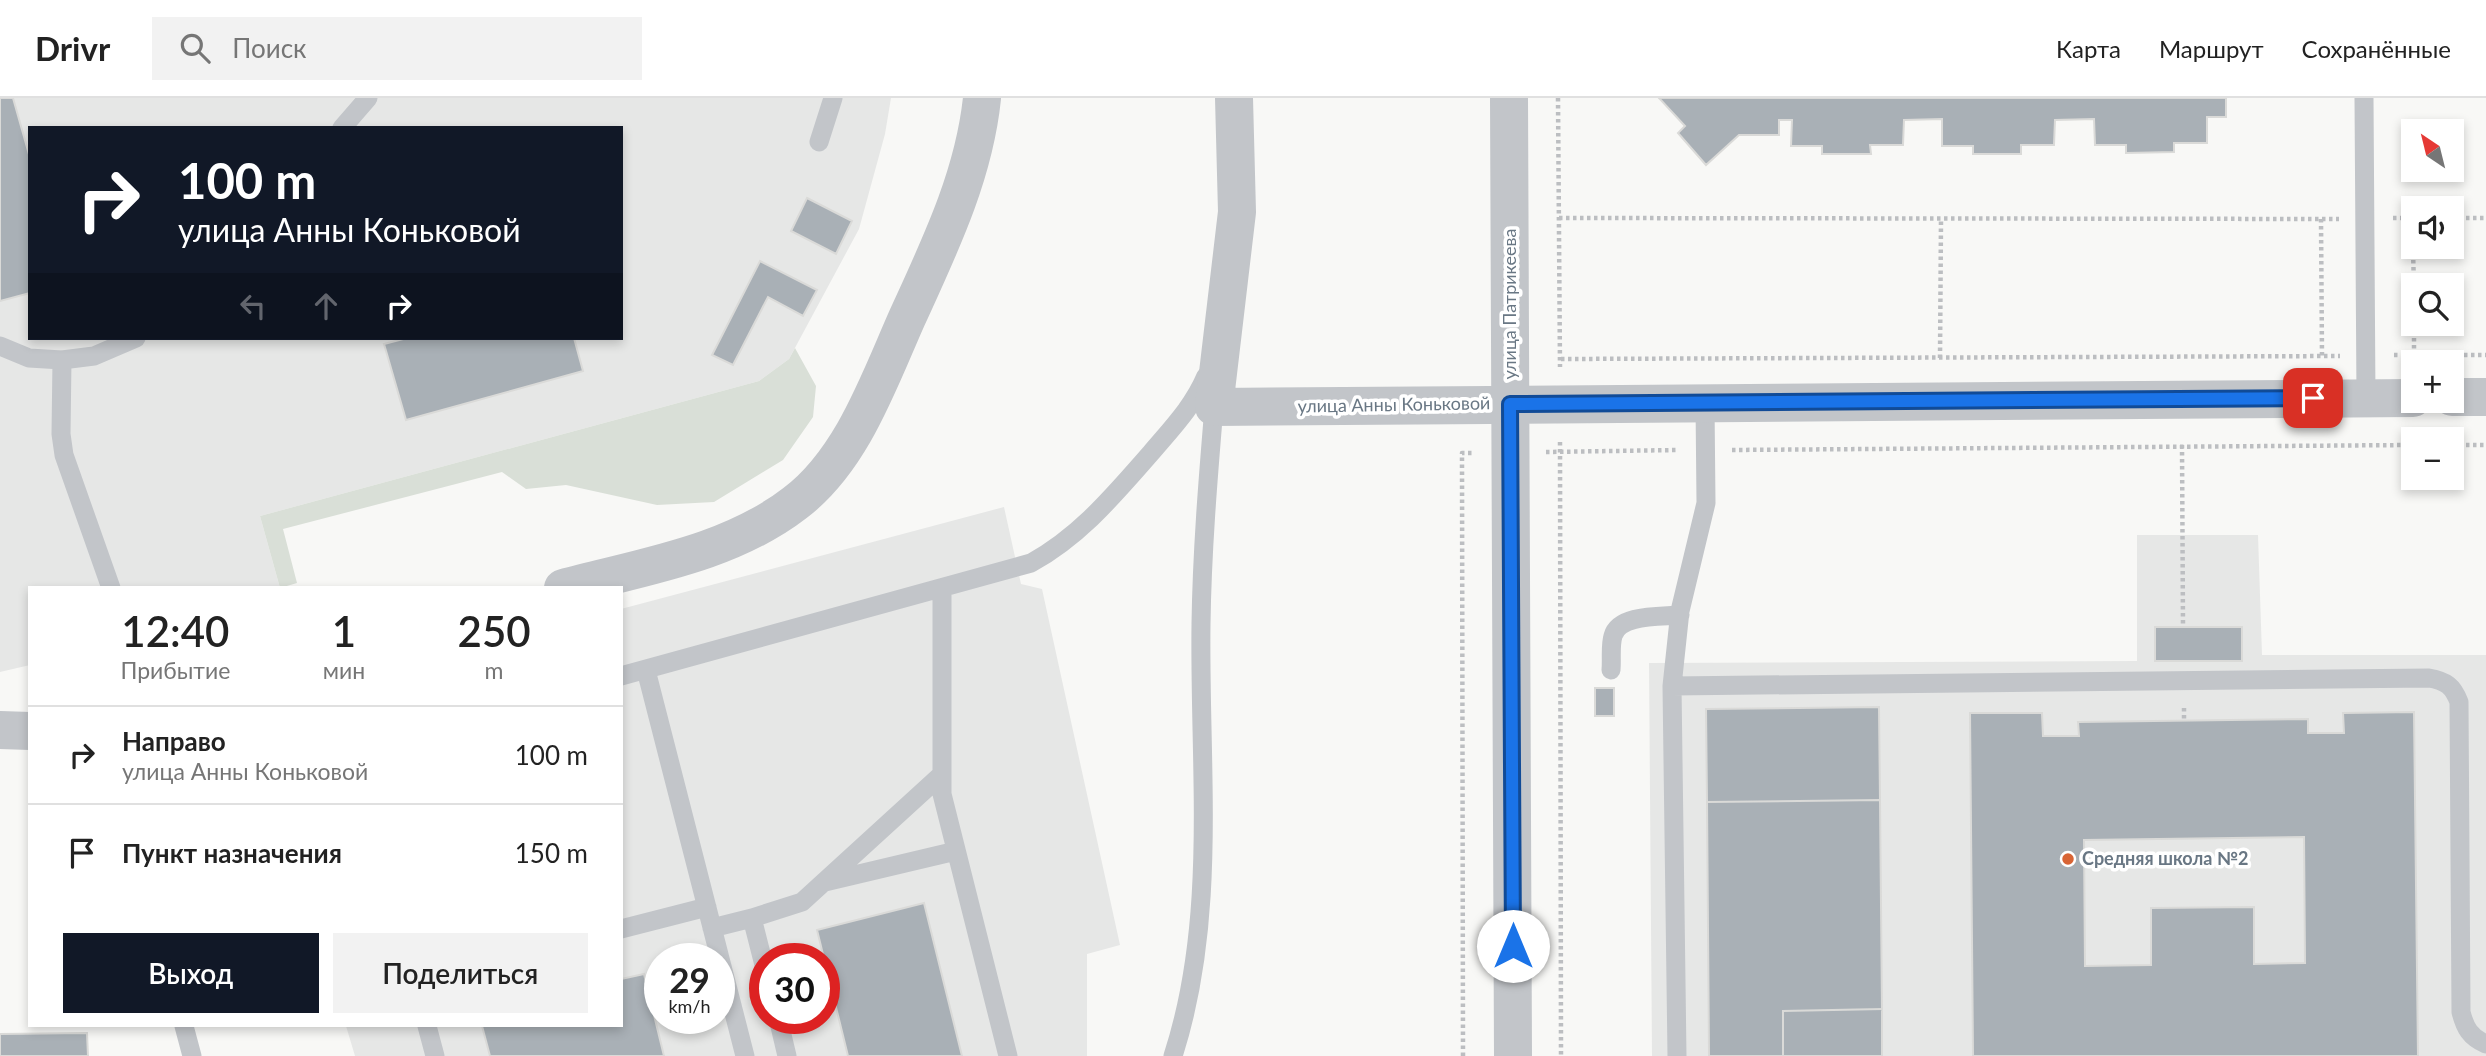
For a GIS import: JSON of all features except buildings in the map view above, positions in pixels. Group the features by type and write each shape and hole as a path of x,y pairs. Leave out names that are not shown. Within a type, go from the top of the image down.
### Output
{"street":[{"path":"571,586 705,551 753,529 796,503 826,473 873,394 951,221 980,118 982,98"},
{"path":"1203,407 1222,326 1237,212 1234,98"},
{"name":"улица Патрикеева","path":"1509,98 1513,1056"},
{"path":"2464,397 2486,397"},
{"name":"улица Анны Коньковой","path":"1203,407 2401,398"}],"lane":[{"path":"344,126 368,98"},
{"path":"819,142 833,98"},
{"path":"2364,98 2366,398"},
{"path":"0,346 29,358 62,360 94,356 131,340"},
{"path":"62,360 61,434 65,455 110,586"},
{"path":"1677,1056 1672,686 1680,615 1706,503 1705,403"},
{"path":"623,676 1031,563 1060,545 1094,518 1203,407"},
{"path":"1173,1056 1191,987 1203,847 1200,624 1203,407"},
{"path":"942,588 940,776 1007,1056"},
{"path":"1611,670 1613,635 1618,627 1626,621 1680,615"},
{"path":"646,670 746,1056"},
{"path":"1672,686 2429,678 2444,680 2454,690 2459,702 2461,1012 2466,1028 2476,1040 2486,1044"},
{"path":"712,928 802,902 940,776"},
{"path":"824,882 956,851"},
{"path":"623,928 707,907"},
{"path":"751,918 758,943"},
{"path":"184,1027 192,1056"},
{"path":"427,1027 435,1056"},
{"path":"782,1034 787,1056"}],"path":[{"path":"1559,98 1560,359 2401,355"},
{"path":"1559,218 2401,218"},
{"path":"2464,218 2486,218"},
{"path":"2321,219 2322,356"},
{"path":"1940,358 1941,220"},
{"path":"2464,355 2486,355"},
{"path":"2181,357 2183,627"},
{"path":"1561,1056 1560,451 2401,445"},
{"path":"2464,445 2486,445"},
{"path":"1462,453 1463,1056"}],"shaded area":[{"path":"0,98 891,98 885,134 859,229 789,359 759,381 260,516 279,586 28,586 28,665 0,672"},
{"path":"795,348 816,386 813,417 783,460 714,502 657,505 566,485 526,489 502,472 283,529 297,583 279,586 260,516 759,381 789,359"},
{"path":"1004,507 1021,584 1042,589 1120,945 1087,954 1087,1056 355,1056 346,1027 623,1027 623,608"},
{"name":"Средняя школа №2","path":"2137,535 2258,535 2262,655 2486,655 2486,1056 1652,1056 1649,663 2137,661"}],"place":[{"name":"Средняя школа №2","path":"2068,859"}],"route":[{"path":"1513,946 1510,404 2313,398"}]}
